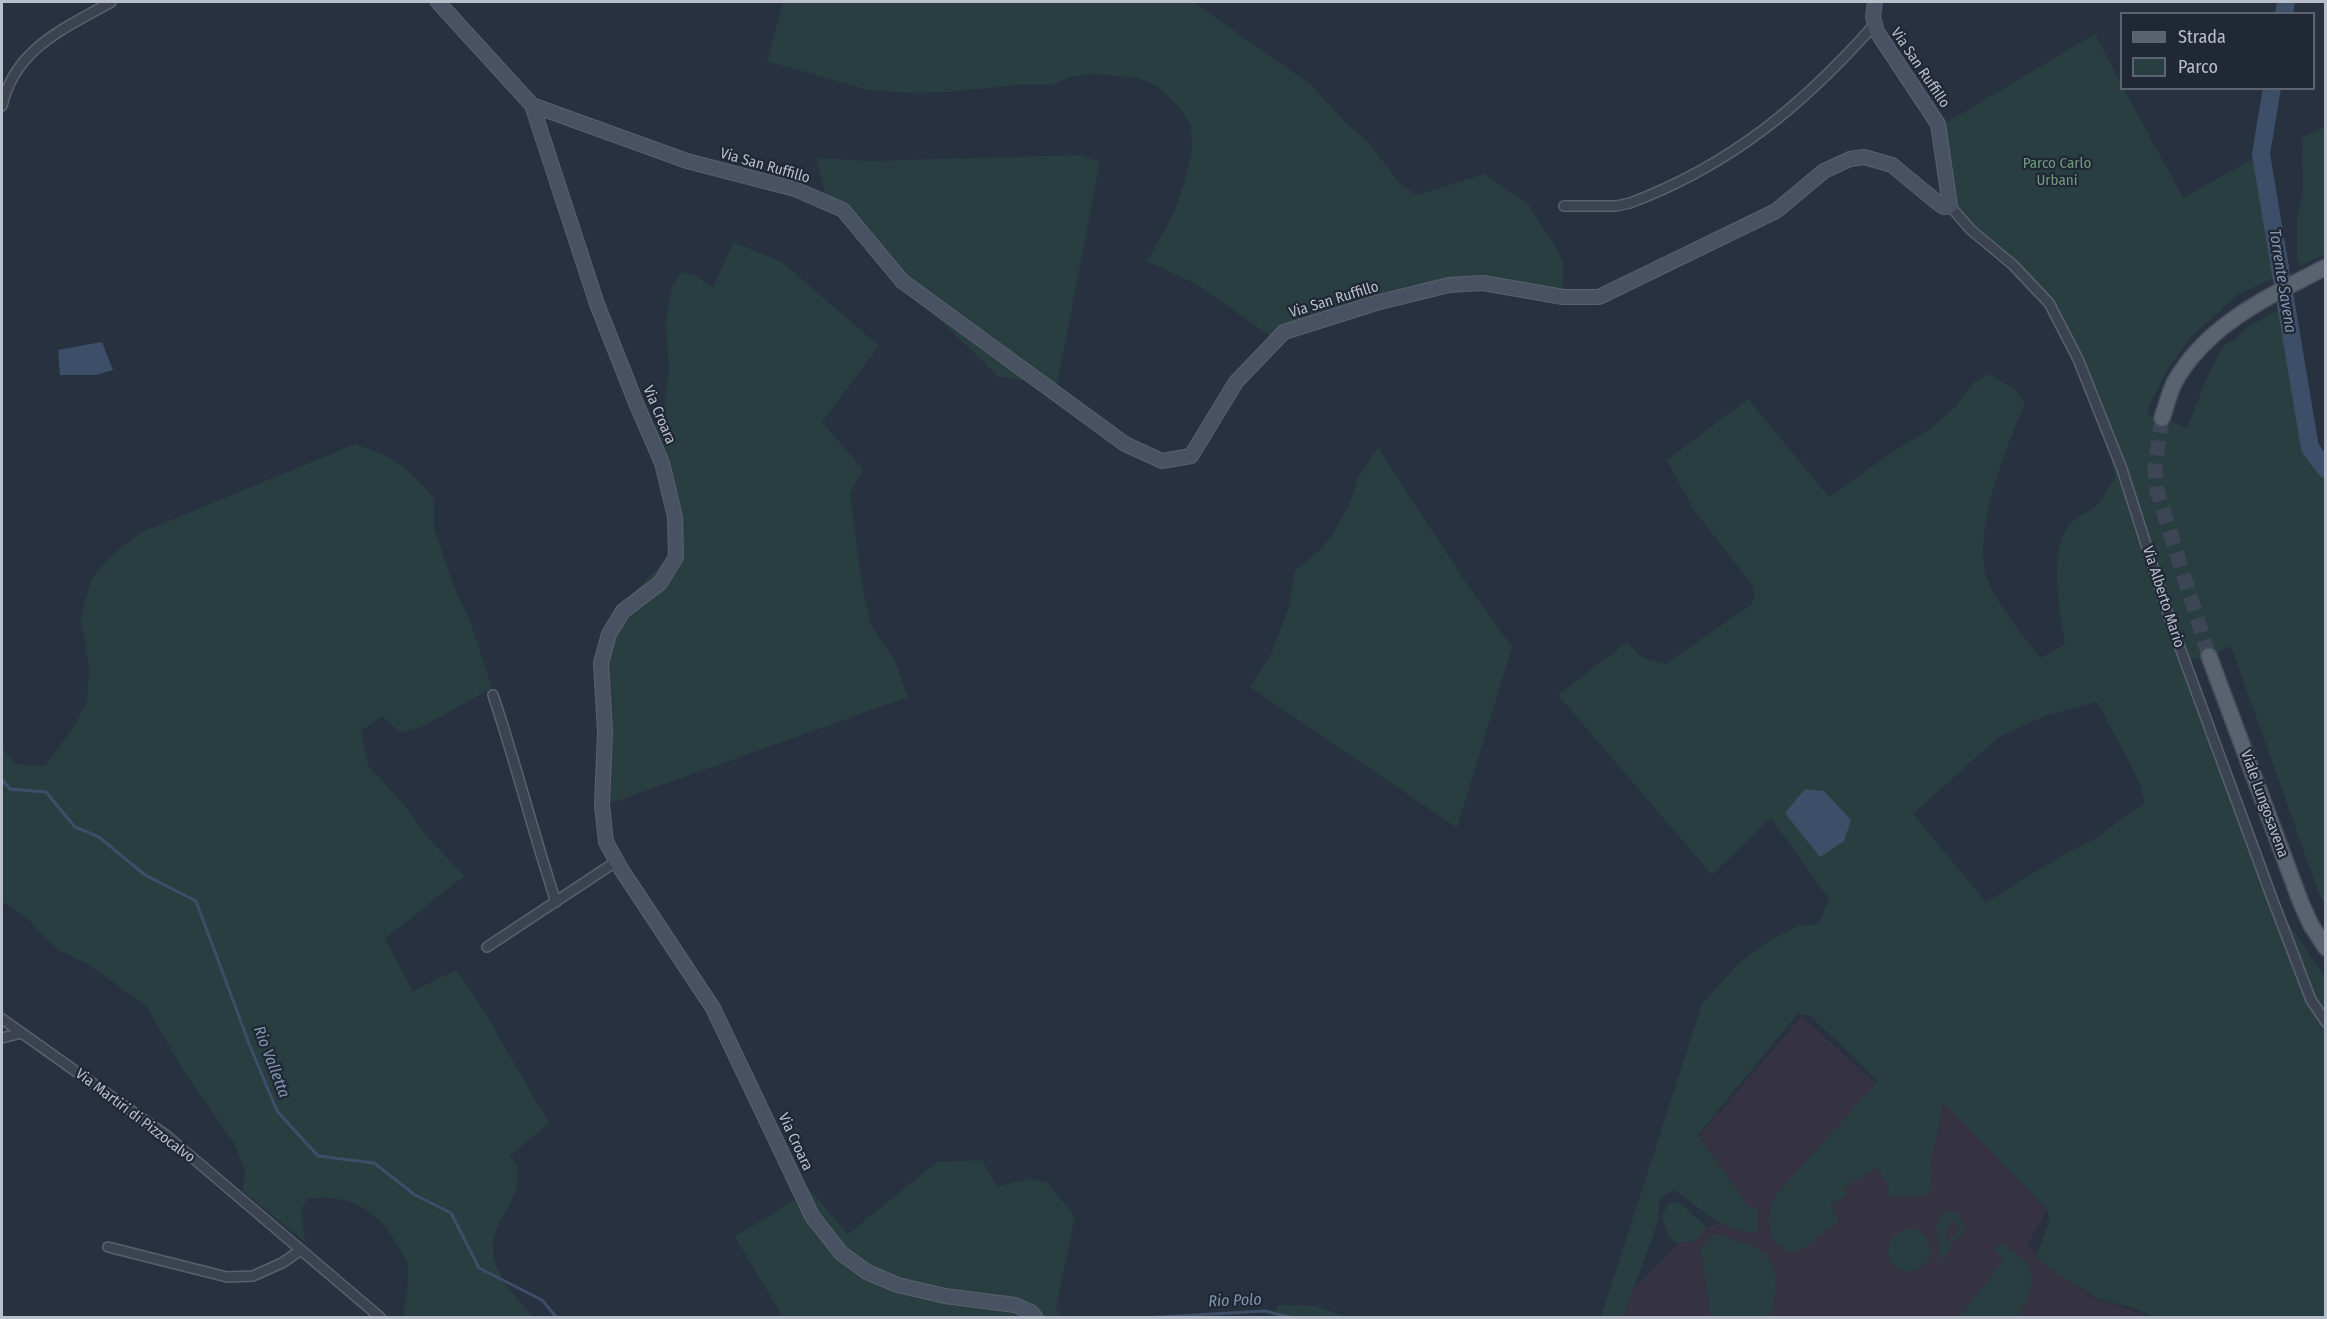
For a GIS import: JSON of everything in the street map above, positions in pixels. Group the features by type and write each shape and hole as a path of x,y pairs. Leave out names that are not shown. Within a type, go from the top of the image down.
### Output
{"main road":[{"path":"2162,418 2173,385 2191,357 2219,329 2264,299 2325,267"},
{"name":"Viale Lungosavena","path":"2209,656 2298,896 2311,925 2325,948"}],"street":[{"path":"2,106 6,86 27,57 52,34 111,2"},
{"name":"Via Croara","path":"438,2 532,105 597,304 662,463 675,517 676,557 660,583 623,610 609,634 601,663 605,732 602,805 606,842 713,1008 812,1216 841,1253 867,1272 898,1285 945,1296 1015,1305 1031,1312 1036,1317"},
{"name":"Via San Ruffillo","path":"532,105 687,161 795,189 843,210 902,281 1125,444 1162,461 1191,456 1236,382 1284,332 1376,303 1449,285 1483,283 1563,297 1599,297 1776,211 1824,171 1850,159 1864,157 1892,165 1938,203 1944,207 1950,206 1938,124 1877,33 1874,25 1875,2"},
{"name":"Via San Ruffillo","path":"1564,206 1616,206 1629,203 1732,154 1805,98 1874,25"},
{"name":"Via Alberto Mario","path":"1950,206 1971,230 2013,265 2049,303 2078,358 2122,469 2172,626 2276,908 2311,1000 2325,1022"},
{"path":"493,695 556,902"},
{"path":"487,947 617,861"},
{"name":"Via Martiri di Pizzocalvo","path":"2,1019 167,1136 381,1317"},
{"path":"2,1038 21,1033"},
{"path":"108,1247 228,1277 253,1276 282,1263 301,1250"}],"shaded area":[{"path":"1802,1016 1875,1083 1947,1106 2047,1209 2027,1247 2093,1298 2148,1317 1623,1318 1634,1288 1684,1238 1750,1209 1699,1136"}],"green space":[{"path":"783,2 1193,2 1310,84 1346,123 1369,143 1401,185 1417,195 1484,174 1528,204 1564,264 1563,285 1557,303 1463,285 1271,337 1198,285 1147,261 1174,213 1192,150 1191,124 1177,105 1158,87 1139,78 1091,74 1071,77 1051,85 1021,85 948,92 909,93 868,90 767,61"},
{"name":"Parco Carlo Urbani","path":"2095,34 2120,82 2120,90 2125,90 2183,198 2261,154 2280,275 2237,295 2191,337 2168,369 2150,404 2148,416 2162,418 2187,428 2208,375 2225,344 2235,340 2247,327 2286,306 2310,448 2325,469 2325,904 2319,894 2231,646 2209,656 2186,662 2272,898 2325,978 2325,1317 2154,1317 2131,1307 2101,1300 2059,1275 2036,1257 2049,1222 2047,1209 1943,1104 1929,1170 1932,1175 1928,1195 1888,1197 1889,1186 1877,1167 1844,1188 1847,1194 1830,1206 1839,1221 1803,1248 1794,1252 1778,1245 1773,1239 1769,1223 1774,1197 1878,1081 1809,1015 1798,1014 1698,1135 1750,1209 1757,1208 1757,1232 1733,1229 1722,1224 1674,1190 1660,1198 1658,1222 1623,1317 1601,1317 1702,1004 1739,963 1764,944 1798,926 1818,924 1829,899 1771,818 1712,875 1558,695 1627,642 1642,658 1665,664 1751,605 1754,598 1753,586 1693,509 1667,460 1748,399 1829,497 1891,453 1930,429 1955,407 1973,383 1988,374 2013,388 2025,402 2000,467 1987,517 1984,564 1989,583 2000,603 2040,658 2065,644 2057,581 2059,548 2071,523 2098,504 2115,477 2104,423 2049,303 1956,219 1942,125","holes":["2097,702 2139,781 2145,802 2096,838 2068,852 1986,902 1913,814 1999,737 2045,716"]},
{"path":"2325,126 2325,254 2300,266 2297,257 2297,216 2303,195 2302,138"},
{"path":"1079,155 1100,162 1057,385 999,377 916,297 845,220 828,206 816,158 870,161"},
{"path":"733,242 782,262 879,346 822,422 863,469 850,493 862,584 871,625 895,661 908,697 603,806 606,662 625,604 668,558 673,536 666,461 654,426 664,407 669,371 666,324 671,289 682,272 696,276 713,288"},
{"path":"355,444 391,458 408,470 424,487 434,498 434,528 453,584 470,621 492,688 422,727 400,733 382,716 361,731 368,765 405,806 425,834 464,876 385,939 413,991 456,970 482,1008 549,1123 510,1156 517,1167 516,1189 493,1240 493,1251 498,1269 508,1287 533,1317 403,1317 407,1264 390,1233 371,1213 349,1201 307,1199 301,1210 305,1242 243,1191 245,1170 234,1143 183,1070 147,1007 91,966 61,951 47,940 29,920 2,901 2,748 16,764 45,766 76,723 87,701 89,671 80,618 92,578 112,555 140,533"},
{"path":"1378,448 1466,583 1512,647 1457,828 1250,687 1271,654 1289,607 1295,570 1318,552 1332,535 1349,506 1358,478"},
{"path":"982,1160 997,1187 1027,1179 1047,1182 1075,1217 1056,1307 1060,1317 783,1317 735,1237 810,1190 848,1234 937,1162"},
{"path":"1678,1201 1707,1227 1695,1241 1676,1243 1669,1237 1662,1216 1668,1204"},
{"path":"1944,1211 1958,1214 1966,1229 1955,1242 1951,1239 1960,1227 1953,1221 1944,1232 1945,1238 1953,1245 1940,1262 1940,1242 1935,1228"},
{"path":"1909,1229 1917,1230 1924,1235 1929,1242 1929,1258 1924,1265 1917,1270 1909,1271 1901,1270 1894,1265 1889,1258 1888,1250 1889,1242 1894,1235 1901,1230"},
{"path":"1714,1234 1749,1245 1761,1251 1769,1259 1774,1268 1776,1281 1771,1317 1711,1317 1701,1249"},
{"path":"2000,1242 2024,1260 2030,1269 2031,1284 2023,1306 2016,1317 1960,1317 2004,1260 1994,1250"},
{"path":"1278,1305 1316,1306 1346,1317 1272,1317"}],"water":[{"path":"102,342 113,370 96,375 60,375 58,350"},
{"path":"1805,789 1824,791 1851,820 1844,841 1820,857 1785,813"}],"waterway":[{"name":"Torrente Savena","path":"2284,12 2286,2"},
{"name":"Torrente Savena","path":"2272,90 2261,154 2310,448 2326,469"},
{"name":"Rio Valletta","path":"2,780 10,789 46,792 75,827 99,837 145,875 196,901 277,1111 318,1156 374,1163 415,1195 451,1213 479,1268 542,1300 557,1318"},
{"name":"Rio Polo","path":"1142,1318 1265,1311 1293,1318"}],"tunnel":[{"path":"2162,418 2155,467 2157,491 2209,656"}]}
